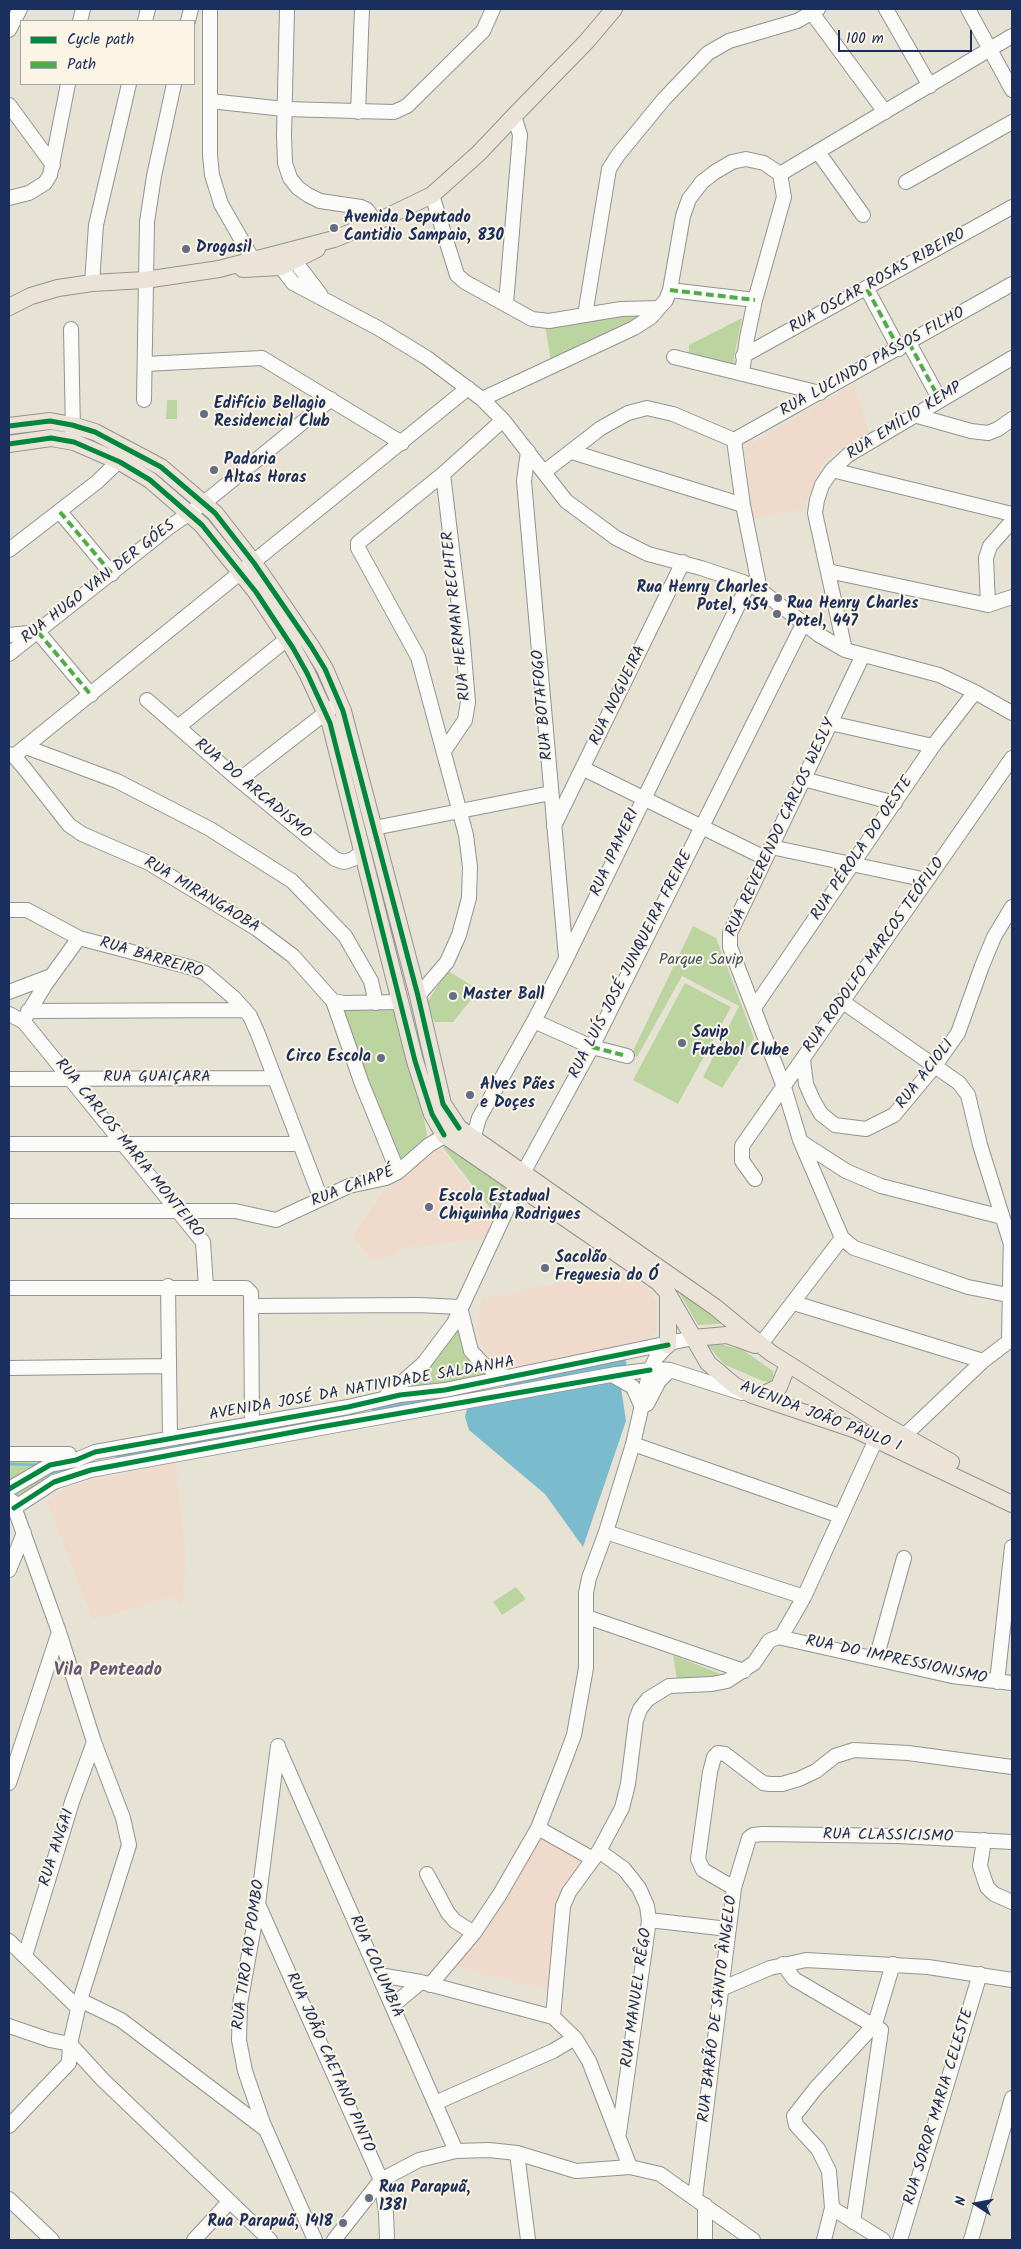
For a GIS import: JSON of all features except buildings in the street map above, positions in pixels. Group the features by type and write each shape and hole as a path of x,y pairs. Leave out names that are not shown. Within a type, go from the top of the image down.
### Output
{"main road":[{"path":"9,307 46,291 92,283 145,280 285,258 376,222 432,195 478,153 587,41 614,9"},
{"path":"219,269 253,260 285,258"},
{"path":"9,426 50,421 96,432 125,455 190,513 241,573 287,639 307,673 325,712 400,1002 432,1114 444,1135"},
{"path":"9,444 51,438 125,455"},
{"name":"AVENIDA JOÃO PAULO I","path":"125,455 161,467 204,503 229,530 311,646 340,703 418,996 443,1104 475,1148"},
{"name":"AVENIDA JOÃO PAULO I","path":"444,1135 475,1148 715,1306 766,1349 879,1431 1012,1504"},
{"name":"AVENIDA JOÃO PAULO I","path":"521,1180 658,1282 667,1292 708,1363 719,1374 755,1396 837,1422 904,1436 1012,1494"},
{"path":"667,1292 670,1324 668,1345"},
{"path":"693,1338 727,1335 766,1349"},
{"path":"755,1396 779,1387 788,1364"}],"street":[{"path":"9,30 20,9"},
{"path":"210,9 210,155 216,191 228,218 253,260"},
{"path":"286,9 284,163 290,178 298,188 320,200 361,207 367,210 376,222"},
{"path":"358,112 362,9"},
{"path":"210,102 284,109 394,112 407,106 484,30 493,9"},
{"path":"886,9 930,86"},
{"path":"968,9 1012,90"},
{"path":"586,315 609,169 664,100 708,53 729,41 776,29 815,11 885,112"},
{"path":"780,174 1012,36"},
{"path":"9,198 20,197 38,188 44,183 54,165 68,85"},
{"path":"92,283 96,226 130,85"},
{"path":"144,400 145,280 149,202 174,85"},
{"path":"9,105 54,165"},
{"path":"506,304 520,135 514,116"},
{"path":"906,182 1012,122"},
{"path":"818,152 862,216"},
{"path":"482,399 634,328 652,317 670,290 684,216 690,200 702,182 732,162 746,158 764,163 780,174 784,196 755,300 742,373"},
{"path":"432,195 457,275 465,282 532,320 549,321 621,309 659,308"},
{"name":"RUA OSCAR ROSAS RIBEIRO","path":"744,356 1012,207"},
{"path":"285,258 293,283 386,333 482,399 503,420 566,501 616,538 648,554 683,562 754,588 845,650 939,675 975,692 1012,713"},
{"name":"RUA LUCINDO PASSOS FILHO","path":"734,440 1012,284"},
{"path":"867,289 940,400"},
{"path":"670,290 755,300"},
{"path":"71,329 72,425 74,442"},
{"path":"144,364 256,357 267,360 402,443"},
{"path":"674,357 820,393"},
{"name":"RUA EMÍLIO KEMP","path":"845,650 815,513 817,500 832,470 848,455 1012,358"},
{"path":"16,752 91,695 468,388"},
{"name":"RUA HUGO VAN DER GÓES","path":"9,654 204,503 331,399"},
{"path":"544,472 601,428 628,413 647,408 673,414 734,440 754,588"},
{"path":"914,415 971,431 988,433 998,430 1012,418"},
{"path":"418,996 447,962 465,920 469,898 470,867 460,812 418,658 358,546 362,538 443,474 503,420"},
{"path":"9,439 25,423"},
{"name":"RUA BOTAFOGO","path":"528,451 524,481 553,829 566,959"},
{"path":"572,452 743,505"},
{"path":"9,550 60,512 125,455"},
{"path":"832,470 1012,514"},
{"name":"RUA HERMAN RECHTER","path":"443,474 462,632 468,702 468,712 462,726 444,751"},
{"path":"60,512 112,574"},
{"path":"988,605 986,558 990,546 1012,522"},
{"name":"RUA NOGUEIRA","path":"553,829 584,769 683,562"},
{"path":"828,571 988,605 1012,596"},
{"name":"RUA IPAMERI","path":"475,1148 479,1118 534,1021 566,959 642,798 754,588"},
{"name":"RUA LUÍS JOSÉ JUNQUEIRA FREIRE","path":"383,1399 429,1358 450,1329 521,1180 592,1046 804,622"},
{"path":"9,635 38,632 91,695"},
{"path":"178,727 287,639"},
{"name":"RUA REVERENDO CARLOS WESLY","path":"842,1238 800,1140 784,1087 728,940 768,852 863,656"},
{"name":"RUA PÉROLA DO OESTE","path":"754,1008 933,746 975,692"},
{"name":"RUA DO ARCADISMO","path":"147,700 239,780 335,859 344,862 353,859 362,852"},
{"path":"239,780 325,712 340,703"},
{"path":"830,723 933,746"},
{"path":"16,752 117,781 210,829 292,881 345,936 371,981 376,1003"},
{"name":"RUA MIRANGAOBA","path":"16,752 69,825 82,834 149,863 256,929 293,956 333,1001"},
{"name":"RUA RODOLFO MARCOS TEÓFILO","path":"755,1179 742,1161 741,1148 1012,758"},
{"path":"584,769 701,828 768,852 854,864 927,880"},
{"path":"803,779 895,804"},
{"path":"374,828 551,794"},
{"name":"RUA ACIOLI","path":"803,1060 806,1084 821,1114 835,1126 866,1129 894,1115 934,1067 958,1033 994,937 1012,907"},
{"path":"9,910 27,910 79,938"},
{"name":"RUA BARREIRO","path":"26,1016 51,976 79,938 199,971 218,984 245,1010 258,1034 321,1199"},
{"path":"9,992 51,976"},
{"path":"398,1172 362,1084 333,1001 400,1002"},
{"path":"843,1002 959,1083 968,1095 1007,1218 1010,1240 1008,1295 1010,1340 982,1361 904,1436"},
{"path":"26,1016 245,1010"},
{"name":"RUA CARLOS MARIA MONTEIRO","path":"9,1014 26,1016 71,1078 205,1244 206,1287"},
{"path":"534,1021 592,1046 627,1056"},
{"name":"RUA GUAIÇARA","path":"9,1079 275,1078"},
{"path":"459,1128 479,1118"},
{"name":"RUA CAIAPÉ","path":"9,1211 235,1211 276,1220 349,1186 386,1178 398,1172 414,1157 444,1135 459,1128"},
{"path":"800,1140 846,1171 881,1186 1007,1218"},
{"path":"9,1144 300,1144"},
{"path":"766,1349 794,1303 842,1238 854,1248 869,1254 968,1287 1008,1295"},
{"path":"168,1286 170,1438"},
{"path":"9,1288 168,1286 246,1288 251,1293 252,1424"},
{"path":"794,1303 982,1361"},
{"path":"251,1306 418,1305 460,1307 472,1351 483,1364 506,1377"},
{"name":"AVENIDA JOSÉ DA NATIVIDADE SALDANHA","path":"9,1491 50,1465 82,1458 95,1452 506,1377 668,1345 693,1338"},
{"path":"392,2006 426,1984 474,1933 500,1894 538,1828 574,1735 586,1668 586,1593 589,1578 606,1532 633,1444 650,1370 656,1358 668,1345"},
{"path":"614,1375 635,1365 636,1358 630,1352"},
{"path":"9,1368 169,1366"},
{"name":"AVENIDA JOSÉ DA NATIVIDADE SALDANHA","path":"14,1508 54,1482 91,1470 614,1375 650,1370 670,1370 755,1396"},
{"path":"638,1423 655,1388 670,1370"},
{"path":"614,1375 633,1387 642,1406"},
{"path":"553,2017 563,1906 569,1892 596,1855 617,1819 625,1798 636,1720 644,1703 669,1686 724,1682 754,1663 769,1641 781,1637 804,1597 879,1431"},
{"path":"633,1444 840,1516"},
{"path":"9,1454 95,1452"},
{"path":"9,1491 59,1632 94,1742 123,1818 129,1845 79,2004 70,2044 69,2063 9,2126"},
{"path":"606,1532 804,1597"},
{"path":"9,1570 24,1533"},
{"path":"997,1682 1012,1548"},
{"path":"876,1659 904,1558"},
{"path":"587,1616 744,1671"},
{"path":"9,1783 59,1632"},
{"name":"RUA DO IMPRESSIONISMO","path":"781,1637 952,1676 1012,1683"},
{"name":"RUA ANGAI","path":"24,1956 72,1802 94,1742"},
{"name":"RUA TIRO AO POMBO","path":"278,1746 258,1904 240,2004 239,2040 250,2086 265,2129 315,2240"},
{"name":"RUA COLUMBIA","path":"278,1746 456,2151"},
{"path":"734,1888 707,1873 701,1868 698,1860 710,1772 714,1757 721,1753 763,1783 782,1784 816,1771 840,1753 854,1750 908,1753 1012,1766"},
{"path":"275,1781 294,1783"},
{"name":"RUA MANUEL RÊGO","path":"538,1828 624,1869 639,1888 647,1906 649,1920 619,2134"},
{"name":"RUA BARÃO DE SANTO ÂNGELO","path":"704,2240 700,2201 728,1928 734,1888 749,1838 753,1835 763,1834"},
{"name":"RUA CLASSICISMO","path":"763,1834 1012,1842"},
{"path":"984,1840 980,1866 986,1887 994,1894 1012,1902"},
{"path":"427,1874 448,1913 455,1921 474,1933"},
{"name":"RUA JOÃO CAETANO PINTO","path":"258,1904 381,2180 385,2204 387,2240"},
{"path":"649,1920 728,1928"},
{"path":"9,1941 79,2004 121,2020 265,2129"},
{"path":"252,1943 264,1941 277,1945"},
{"path":"721,1989 783,1964 819,1960 893,1964 980,1974 1012,1980"},
{"path":"783,1964 794,1979 880,2027 882,2033 853,2222"},
{"path":"824,2240 832,2208 831,2184 825,2161 818,2149 796,2125 794,2116 816,2088 875,2024 893,1964"},
{"name":"RUA SOROR MARIA CELESTE","path":"900,2240 980,1974"},
{"path":"379,1975 426,1984 553,2017 575,2038 589,2061 619,2134 630,2167"},
{"path":"12,2031 70,2044 85,2062 270,2240"},
{"path":"435,2103 553,2051 575,2038"},
{"path":"69,2063 85,2062"},
{"path":"971,2240 1012,2098"},
{"path":"334,2240 381,2180 419,2160 456,2151 489,2150 517,2153 576,2171 630,2167 660,2174 753,2240"},
{"path":"517,2153 528,2240"},
{"path":"9,2199 52,2240"},
{"path":"194,2240 229,2202"},
{"path":"832,2208 883,2240"}],"shaded area":[{"path":"854,384 869,432 825,459 802,510 752,519 745,447"},
{"name":"Escola Estadual Chiquinha Rodrigues","path":"440,1147 494,1219 483,1240 415,1246 373,1262 353,1236 380,1195"},
{"path":"621,1270 651,1292 656,1303 656,1331 648,1340 503,1370 488,1357 478,1336 477,1329 479,1310 483,1299"},
{"path":"175,1462 186,1560 183,1586 185,1603 179,1605 174,1596 93,1620 47,1501 67,1487"},
{"path":"540,1834 585,1862 556,1916 549,1990 456,1967 499,1904"}],"green space":[{"path":"633,314 637,320 551,362 545,325"},
{"path":"742,318 734,357 735,368 689,354 689,345"},
{"path":"167,400 177,400 177,419 166,419"},
{"name":"Parque Savip","path":"693,926 716,938 754,1038 722,1088 703,1077 739,1006 682,976 637,1057 632,1053"},
{"name":"Master Ball","path":"448,971 479,990 453,1022 434,1022 427,1002"},
{"name":"Savip Futebol Clube","path":"685,983 731,1007 678,1104 633,1080"},
{"path":"344,1008 395,1010 422,1109 427,1135 422,1143 404,1157 397,1159 340,1017"},
{"path":"442,1146 449,1147 510,1188 497,1217"},
{"path":"677,1289 736,1325 698,1325"},
{"path":"459,1321 462,1344 470,1357 495,1376 399,1390"},
{"path":"715,1343 743,1350 773,1371 774,1378 769,1382 763,1381 725,1365 708,1346"},
{"path":"49,1459 47,1467 52,1476 15,1501 9,1483 9,1461"},
{"path":"516,1587 526,1599 502,1615 493,1602"},
{"path":"673,1655 723,1675 723,1679 677,1680"}],"water":[{"path":"620,1381 626,1421 583,1547 545,1494 469,1430 465,1417 467,1409 474,1405"}],"waterway":[{"path":"508,1383 622,1363"},
{"path":"375,1407 424,1399"},
{"path":"120,1458 242,1433"},
{"path":"9,1464 40,1465"},
{"path":"52,1473 65,1469"}],"marked path":[{"path":"867,289 899,349"},
{"path":"670,290 755,300"},
{"path":"909,343 940,400"},
{"path":"60,512 112,574"},
{"path":"38,632 91,695"},
{"path":"592,1047 627,1056"}],"cycle path":[{"path":"9,426 50,421 72,425 95,432 161,467 215,513 254,563 311,646 325,669 343,711 418,996 443,1104 459,1128"},
{"path":"9,444 51,438 74,442 120,462 150,480 202,525 256,592 293,648 330,723 415,1061 432,1114 444,1135"},
{"path":"9,1489 50,1465 76,1460 95,1452 348,1407 400,1395 445,1390 668,1345"},
{"path":"14,1508 54,1482 91,1470 320,1427 650,1370"}],"place":[{"name":"Avenida Deputado Cantidio Sampaio, 830","path":"334,228"},
{"name":"Drogasil","path":"186,249"},
{"name":"Edifício Bellagio Residencial Club","path":"204,414"},
{"name":"Padaria Altas Horas","path":"214,470"},
{"name":"Rua Henry Charles Potel, 454","path":"778,598"},
{"name":"Rua Henry Charles Potel, 447","path":"777,614"},
{"name":"Master Ball","path":"453,996"},
{"name":"Savip Futebol Clube","path":"682,1043"},
{"name":"Circo Escola","path":"381,1058"},
{"name":"Alves Pães e Doçes","path":"470,1095"},
{"name":"Escola Estadual Chiquinha Rodrigues","path":"429,1207"},
{"name":"Sacolão Freguesia do Ó","path":"545,1268"},
{"name":"Rua Parapuã, 1381","path":"369,2198"},
{"name":"Rua Parapuã, 1418","path":"343,2223"}],"district":[{"name":"Vila Penteado","path":"108,1672"}]}
